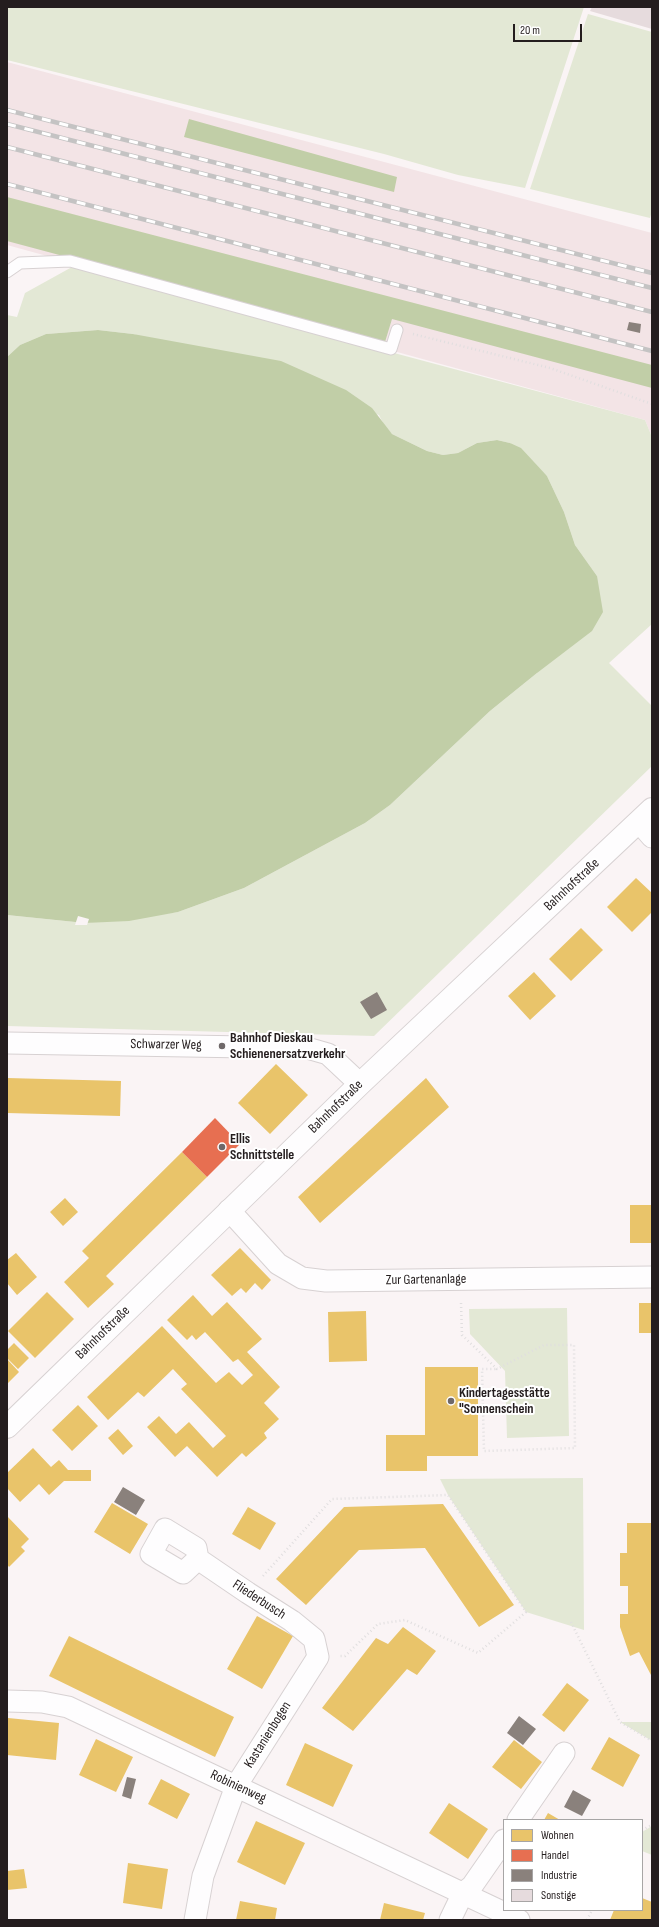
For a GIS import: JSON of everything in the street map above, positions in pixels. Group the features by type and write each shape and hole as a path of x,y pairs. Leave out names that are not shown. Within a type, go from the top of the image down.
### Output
{"street":[{"name":"Bahnhofstraße","path":"7,1427 228,1210 360,1084 648,823"},
{"name":"Schwarzer Weg","path":"7,1043 308,1048 328,1054 360,1084"},
{"name":"Zur Gartenanlage","path":"228,1210 278,1264 302,1278 326,1282 652,1277"},
{"name":"Fliederbusch","path":"198,1558 248,1593 292,1621 314,1639 317,1651"},
{"name":"Kastanienbogen","path":"195,1920 202,1876 236,1786 317,1651"},
{"name":"Robinienweg","path":"7,1701 42,1702 68,1707 519,1920"},
{"path":"519,1819 564,1753"},
{"path":"450,1920 463,1893 472,1886 503,1841"}],"lane":[{"path":"7,272 20,263 70,261 391,349 397,330"}],"path":[{"path":"397,330 550,368 652,404"},
{"path":"461,1303 462,1335 497,1369"},
{"path":"544,1345 574,1345 575,1448 484,1451 482,1369 497,1369 544,1345"},
{"path":"248,1593 332,1499 448,1495 526,1612 478,1653 404,1620 378,1624 345,1656 317,1651"},
{"path":"571,1622 620,1722 652,1741"},
{"path":"643,1830 652,1825"},
{"path":"587,1920 592,1911"}],"shaded area":[{"path":"7,7 584,7 525,188 458,175 384,154 7,60"},
{"path":"588,14 652,32 652,211 650,218 530,189"},
{"path":"7,62 652,233 652,437 645,420 7,245"},
{"path":"189,119 397,177 394,192 184,137"},
{"path":"7,197 652,365 652,388 392,319 385,342 7,241"},
{"path":"72,267 645,420 652,437 652,624 609,663 652,706 652,766 374,1036 7,1026 7,915 85,923 178,912 244,888 365,823 390,805 490,711 537,673 597,576 575,545 564,512 547,476 510,443 497,440 477,443 458,453 443,455 427,451 392,434 385,427 379,415 133,334 98,330 46,334 20,345 7,357 7,315 17,317 25,293"},
{"path":"98,330 133,334 281,361 346,390 372,408 392,434 427,451 443,455 458,453 477,443 497,440 510,443 521,448 547,476 564,512 575,545 597,576 603,612 592,631 490,711 390,805 365,823 244,888 178,912 129,921 85,923 7,915 7,357 20,345 46,334"},
{"path":"567,1308 569,1436 507,1438 505,1371 470,1334 469,1309"},
{"path":"583,1478 584,1630 526,1612 448,1495 440,1479"},
{"path":"620,1722 652,1722 652,1741"},
{"path":"652,1826 652,1855 643,1851 643,1831"}],"pier":[{"path":"78,916 89,919 87,925 75,925"}],"building: Wohnen":[{"path":"636,878 652,893 652,912 632,932 607,907"},
{"path":"581,928 603,950 571,981 549,959"},
{"path":"534,972 556,996 530,1020 508,996"},
{"path":"276,1064 308,1095 270,1134 238,1103"},
{"path":"7,1078 121,1081 120,1116 7,1113"},
{"path":"426,1078 449,1107 320,1223 298,1197"},
{"path":"182,1152 207,1177 106,1276 114,1284 88,1308 64,1282 89,1258 82,1251"},
{"path":"65,1198 78,1212 63,1226 50,1212"},
{"path":"630,1205 652,1205 652,1243 630,1243"},
{"path":"240,1248 271,1280 262,1290 255,1283 246,1293 241,1288 232,1296 211,1275"},
{"path":"16,1253 37,1277 17,1295 7,1283 7,1260"},
{"path":"47,1292 74,1319 35,1358 8,1331"},
{"path":"193,1295 212,1316 227,1302 262,1339 247,1352 280,1387 264,1403 279,1419 264,1433 267,1438 246,1457 242,1453 217,1477 187,1446 175,1457 147,1427 159,1416 176,1434 189,1422 213,1448 226,1436 181,1389 187,1384 173,1369 144,1397 138,1392 108,1420 87,1397 162,1326 216,1383 229,1372 242,1385 253,1375 238,1359 233,1362 205,1332 196,1340 192,1335 187,1340 167,1320"},
{"path":"639,1303 652,1303 652,1333 639,1333"},
{"path":"366,1311 367,1361 329,1362 328,1312"},
{"path":"14,1343 29,1358 18,1369 7,1358 7,1350"},
{"path":"7,1359 19,1372 7,1384"},
{"name":"Kindertagesstätte \"Sonnenschein","path":"425,1367 478,1367 478,1456 427,1456 427,1471 386,1471 386,1435 425,1435"},
{"path":"78,1405 98,1426 72,1451 52,1430"},
{"path":"118,1429 133,1446 123,1455 108,1438"},
{"path":"33,1448 51,1467 59,1460 68,1470 91,1470 91,1481 64,1481 49,1495 39,1484 20,1502 7,1488 7,1473"},
{"path":"112,1503 148,1524 130,1554 94,1532"},
{"path":"443,1504 514,1605 479,1627 425,1548 359,1550 306,1605 276,1579 344,1507"},
{"path":"248,1507 276,1523 260,1550 232,1534"},
{"path":"7,1516 29,1539 21,1547 25,1551 9,1567 7,1564"},
{"path":"627,1523 652,1523 651,1675 639,1652 630,1656 620,1627 620,1614 628,1614 628,1586 620,1586 620,1553 627,1553"},
{"path":"257,1616 293,1636 262,1689 227,1669"},
{"path":"403,1627 436,1651 417,1675 407,1669 353,1731 322,1708 376,1638 388,1644"},
{"path":"69,1636 234,1717 215,1757 49,1676"},
{"path":"567,1683 589,1700 564,1732 542,1715"},
{"path":"8,1718 59,1723 56,1760 7,1755"},
{"path":"609,1737 640,1755 623,1787 591,1769"},
{"path":"96,1739 133,1757 116,1792 79,1775"},
{"path":"514,1740 542,1762 521,1789 492,1767"},
{"path":"305,1743 353,1765 333,1807 286,1785"},
{"path":"161,1779 190,1794 177,1819 148,1804"},
{"path":"449,1803 488,1829 468,1859 429,1833"},
{"path":"548,1813 558,1819 545,1819"},
{"path":"256,1821 305,1843 285,1885 237,1862"},
{"path":"128,1863 168,1869 162,1909 123,1903"},
{"path":"24,1869 27,1888 7,1890 7,1871"},
{"path":"643,1898 652,1902 652,1920 610,1920 614,1911 643,1911"},
{"path":"240,1901 277,1908 275,1920 236,1920"},
{"path":"384,1903 425,1913 423,1920 380,1920"}],"building: Handel":[{"path":"215,1118 240,1144 207,1177 182,1152"}],"building: Industrie":[{"path":"629,322 641,324 640,333 627,330"},
{"path":"377,992 387,1010 371,1019 360,1002"},
{"path":"123,1487 145,1500 136,1515 114,1502"},
{"path":"519,1716 536,1729 523,1745 507,1733"},
{"path":"127,1777 136,1779 131,1799 122,1796"},
{"path":"573,1790 591,1800 582,1816 564,1807"}],"building: Sonstige":[{"path":"592,7 652,7 652,29 590,11"}],"railway":[{"path":"7,110 652,273"},
{"path":"7,124 652,288"},
{"path":"7,147 652,312"},
{"path":"7,184 652,351"}],"place":[{"name":"Bahnhof Dieskau Schienenersatzverkehr","path":"222,1046"},
{"name":"Ellis Schnittstelle","path":"222,1147"},
{"name":"Kindertagesstätte \"Sonnenschein","path":"451,1401"}]}
